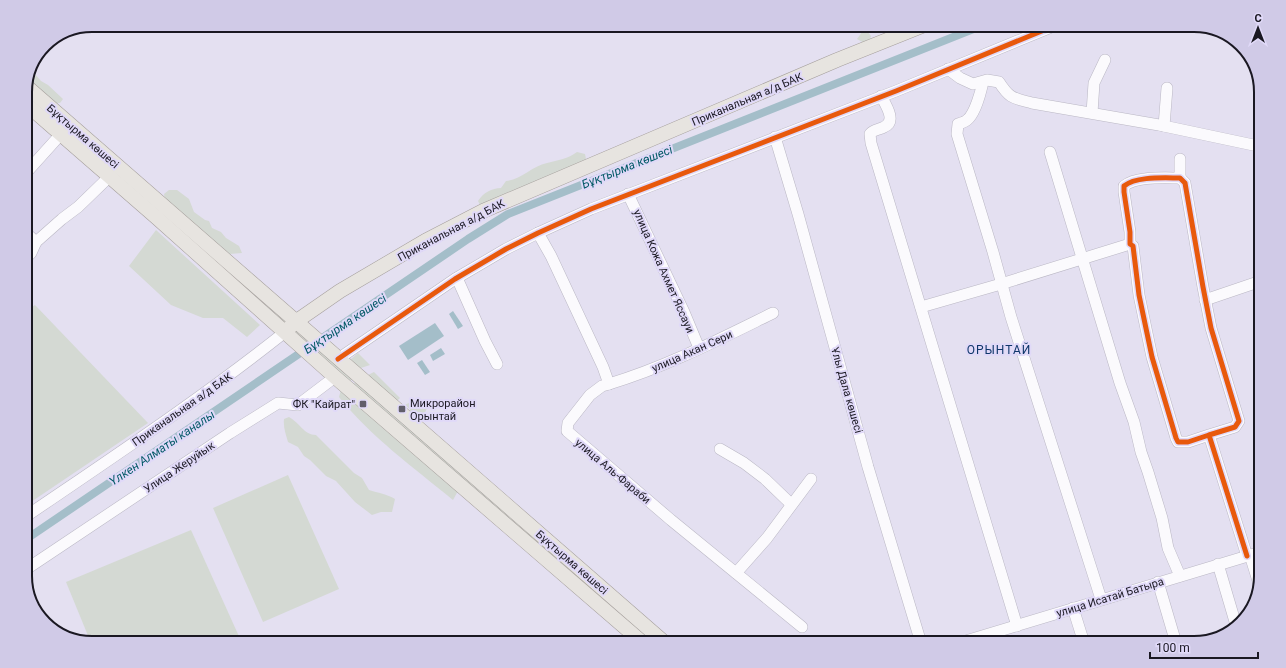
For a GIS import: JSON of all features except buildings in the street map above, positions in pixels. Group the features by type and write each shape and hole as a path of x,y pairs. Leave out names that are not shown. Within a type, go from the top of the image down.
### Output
{"main road":[{"name":"Приканальная а/д БАК","path":"288,335 297,321 340,292 425,241 483,211 837,60 907,32"},
{"name":"Бұқтырма көшесі","path":"32,92 288,335 635,636"},
{"name":"Бұқтырма көшесі","path":"32,109 109,177 160,212 297,321 312,336 657,636"}],"street":[{"path":"335,356 457,278 506,249 591,208 709,164 1039,32"},
{"path":"1092,113 1094,83 1105,60"},
{"path":"948,69 960,78 973,84 994,80 999,82 1012,98 1032,103 1164,126 1254,145"},
{"path":"983,82 971,116 967,120 958,124 957,134 993,252 1001,284 1101,599"},
{"path":"1164,126 1168,88"},
{"path":"881,96 887,106 890,120 889,124 885,127 872,131 870,134 871,143 1016,626"},
{"path":"32,166 61,134"},
{"name":"Ұлы Дала көшесі","path":"775,137 798,214 868,467 919,636"},
{"path":"1050,152 1120,383 1134,422 1140,452 1148,472 1162,518 1168,548 1180,576"},
{"path":"1180,158 1180,178 1185,183 1187,189 1189,211 1211,328 1239,422 1234,427 1188,442 1178,442 1176,438 1152,357 1140,295 1133,246 1130,244 1130,232 1124,186 1129,182 1138,180 1180,178"},
{"path":"32,251 36,242 78,207 109,177"},
{"name":"улица Кожа Ахмет Яссауи","path":"628,194 699,348"},
{"path":"538,233 551,256 603,366 609,384"},
{"path":"32,238 36,242"},
{"path":"921,307 1130,244"},
{"path":"457,278 497,364"},
{"path":"1205,300 1254,283"},
{"name":"улица Акан Сери","path":"609,384 642,374 773,313"},
{"name":"Приканальная а/д БАК","path":"32,512 171,418 288,335"},
{"name":"Улица Жеруйык","path":"32,565 230,433 278,403 298,405 335,377"},
{"name":"улица Аль-Фараби","path":"609,384 602,386 590,395 568,423 567,431 670,520 802,627"},
{"path":"1209,435 1254,571"},
{"path":"720,449 744,463 765,479 791,504"},
{"path":"736,573 767,538 811,479"},
{"name":"улица Исатай Батыра","path":"982,636 1101,599 1254,554"},
{"path":"1218,564 1234,620"},
{"path":"1158,582 1174,636"},
{"path":"1073,608 1082,636"}],"shaded area":[{"path":"862,32 868,32 871,36 870,39 864,43 857,39"},
{"path":"35,74 63,99 60,103 56,103 33,83"},
{"path":"577,152 585,154 586,159 524,188 521,187 512,193 508,192 506,197 480,205 478,201 485,193 501,188 506,181 517,178 536,167 566,158"},
{"path":"169,190 177,190 189,199 194,212 205,220 209,221 212,228 221,232 226,238 239,246 242,253 230,254 218,248 165,200 164,194"},
{"path":"166,217 353,378 349,383"},
{"path":"156,230 260,325 247,337 223,318 203,318 171,305 129,266"},
{"path":"35,305 148,423 32,501 32,307"},
{"path":"358,353 370,365 358,369 350,360"},
{"path":"374,372 400,398 394,404 366,376"},
{"path":"356,381 649,636 643,636 353,385"},
{"path":"341,390 458,491 453,500 393,451 351,412 339,397"},
{"path":"416,399 427,408 423,417 418,423 410,415 410,409 405,405"},
{"path":"289,417 308,433 316,435 354,473 362,478 369,490 395,499 392,512 381,512 372,515 355,502 336,481 326,476 304,456 298,447 288,442 284,419"},
{"path":"288,475 339,589 263,622 213,508"},
{"path":"191,530 239,636 88,635 66,582"}],"water":[{"path":"453,311 463,326 458,329 449,314"},
{"path":"435,323 444,336 408,360 399,346"},
{"path":"441,348 445,354 433,361 430,355"},
{"path":"422,360 430,372 425,375 417,363"}],"waterway":[{"name":"Бұқтырма көшесі","path":"32,535 468,239 508,214 966,32"}],"cycle path":[{"path":"338,359 455,279 506,249 538,233 591,209 896,91 1039,32"},
{"path":"1209,435 1235,427 1239,421 1211,328 1185,183 1180,178 1150,178 1129,183 1124,186 1124,192 1130,232 1130,244 1133,246 1139,295 1152,357 1176,438 1178,442 1188,442 1209,435 1247,556"}],"place":[{"name":"ФК \"Кайрат\"","path":"363,404"},
{"name":"Микрорайон Орынтай","path":"402,409"}],"district":[{"name":"ОРЫНТАЙ","path":"999,350"}],"water label":[{"name":"Үлкен Алматы каналы","path":"162,448"}]}
